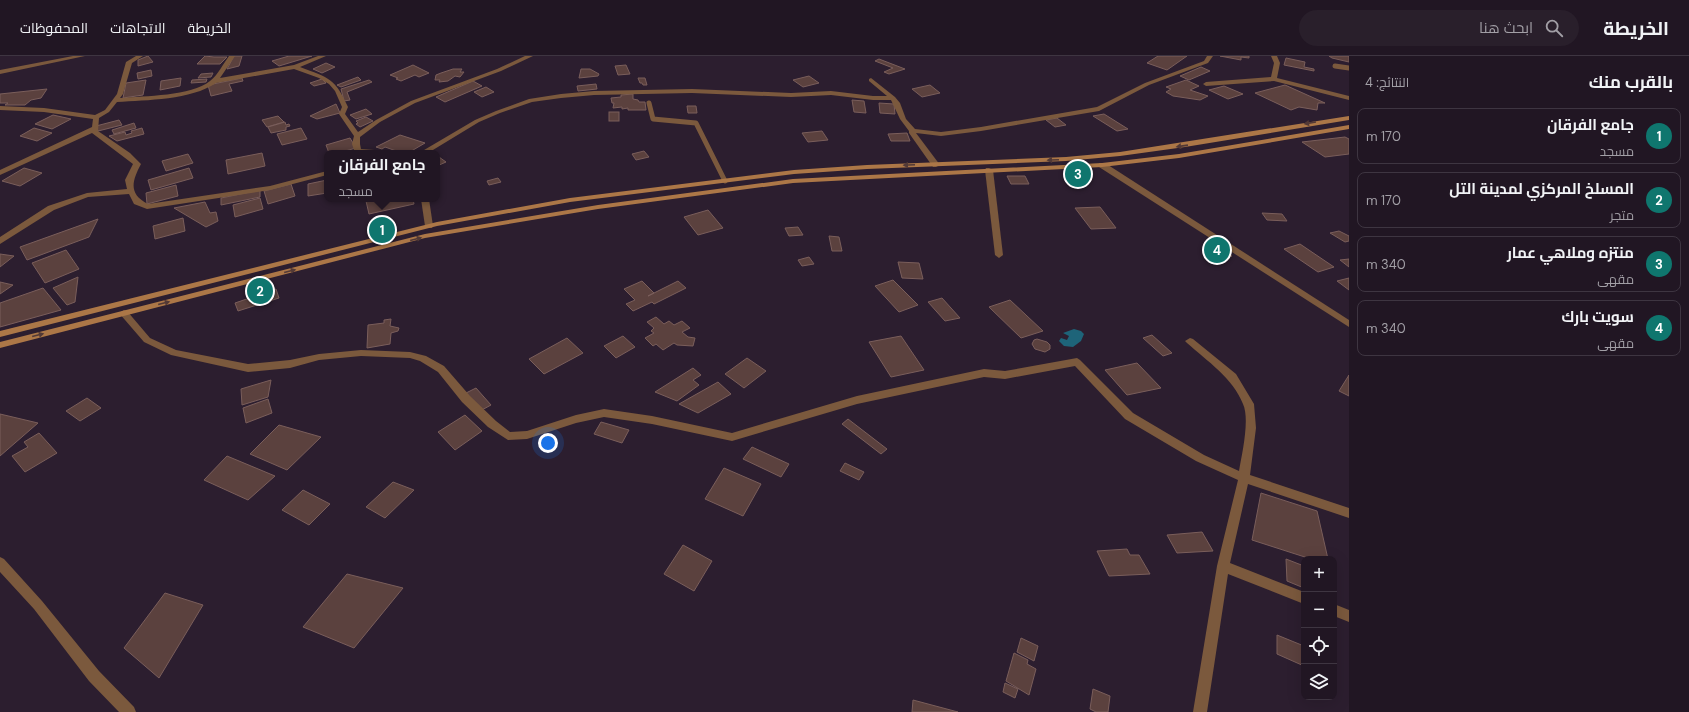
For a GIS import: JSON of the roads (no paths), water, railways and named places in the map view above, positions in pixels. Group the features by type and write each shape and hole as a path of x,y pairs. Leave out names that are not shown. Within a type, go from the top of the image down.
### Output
{"main road":[{"path":"0,334 429,226 570,200 794,172 867,167 1066,159 1120,154 1185,145 1349,118"},
{"path":"0,345 425,236 598,207 793,181 1102,165 1179,156 1349,126"}],"street":[{"path":"0,72 82,56"},
{"path":"0,108 44,110 96,117 107,111 113,105 120,94 128,62 140,56"},
{"path":"214,81 232,56"},
{"path":"115,100 160,97 197,89 214,81 295,67 323,56"},
{"path":"357,136 378,121 413,102 498,70 530,56"},
{"path":"913,130 941,134 981,130 1099,109 1147,84 1206,62 1210,56"},
{"path":"1274,56 1277,63 1274,79"},
{"path":"295,67 312,74 321,75 336,87 345,107 342,114 357,136 356,144 358,150"},
{"path":"1206,84 1274,79 1349,98"},
{"path":"871,80 897,103 903,118 913,130 912,133 936,164"},
{"path":"428,150 477,121 498,112 531,100 561,96 594,93 692,92 791,95 831,93 873,98 893,98"},
{"path":"0,112 8,108"},
{"path":"96,117 95,132 137,164 129,180 131,191 138,202 147,207 270,188 324,174"},
{"path":"0,173 94,129"},
{"path":"1102,165 1349,324"},
{"path":"990,170 999,255"},
{"path":"0,241 51,208 87,195 131,191"},
{"path":"425,202 429,226"},
{"path":"124,313 147,340 174,353 248,368 290,364 319,357 361,353 410,355 423,358 441,369 461,393 492,424 508,436 527,435 576,418 604,413 652,420 732,437 857,400 984,373 1005,375 1077,362 1129,416 1200,458 1244,478 1349,513"},
{"path":"1190,342 1232,378 1249,404 1251,428 1244,478 1223,566 1200,712"},
{"path":"0,563 38,605 94,676 129,712"},
{"path":"1223,566 1301,597"},
{"path":"1337,611 1349,616"}],"lane":[{"path":"1335,66 1349,68"},
{"path":"649,103 653,119 696,123 725,181"}],"water":[{"path":"1074,329 1081,331 1084,334 1081,341 1073,347 1064,346 1059,341 1061,338 1067,340 1069,336 1063,333"}],"place":[{"name":"منتزه وملاهي عمار","path":"1078,174"},
{"name":"جامع الفرقان","path":"382,230"},
{"name":"سويت بارك","path":"1217,250"},
{"name":"المسلخ المركزي لمدينة التل","path":"260,291"}]}
